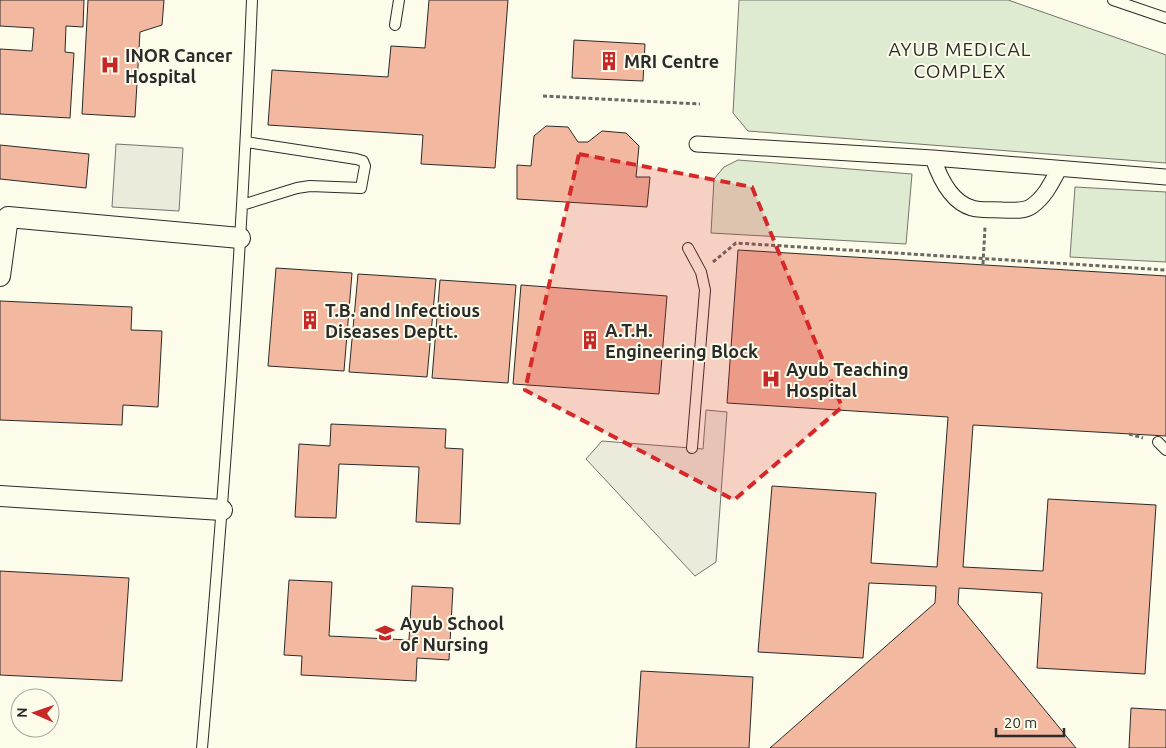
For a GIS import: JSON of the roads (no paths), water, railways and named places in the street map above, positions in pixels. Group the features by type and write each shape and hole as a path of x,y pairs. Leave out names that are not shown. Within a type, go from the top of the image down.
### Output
{"street":[{"path":"697,144 933,158 1166,177"},
{"path":"933,158 939,175 958,200 972,208 1018,211 1031,207 1045,194 1059,169"},
{"path":"0,276 4,217 240,238"},
{"path":"0,496 222,510"}],"lane":[{"path":"202,748 222,510 246,142 252,0"},
{"path":"395,26 399,0"},
{"path":"1113,0 1166,18"},
{"path":"242,205 297,188 310,186 361,188 365,166 363,161 356,159 246,142"},
{"path":"688,248 701,272 705,290 692,448"},
{"path":"1158,442 1166,450"}],"place":[{"name":"MRI Centre","path":"609,61"},
{"name":"INOR Cancer Hospital","path":"110,65"},
{"name":"T.B. and Infectious Diseases Deptt.","path":"310,320"},
{"name":"A.T.H. Engineering Block","path":"590,340"},
{"name":"Ayub Teaching Hospital","path":"771,379"},
{"name":"Ayub School of Nursing","path":"385,633"}],"district":[{"name":"AYUB MEDICAL COMPLEX","path":"960,60"}]}
